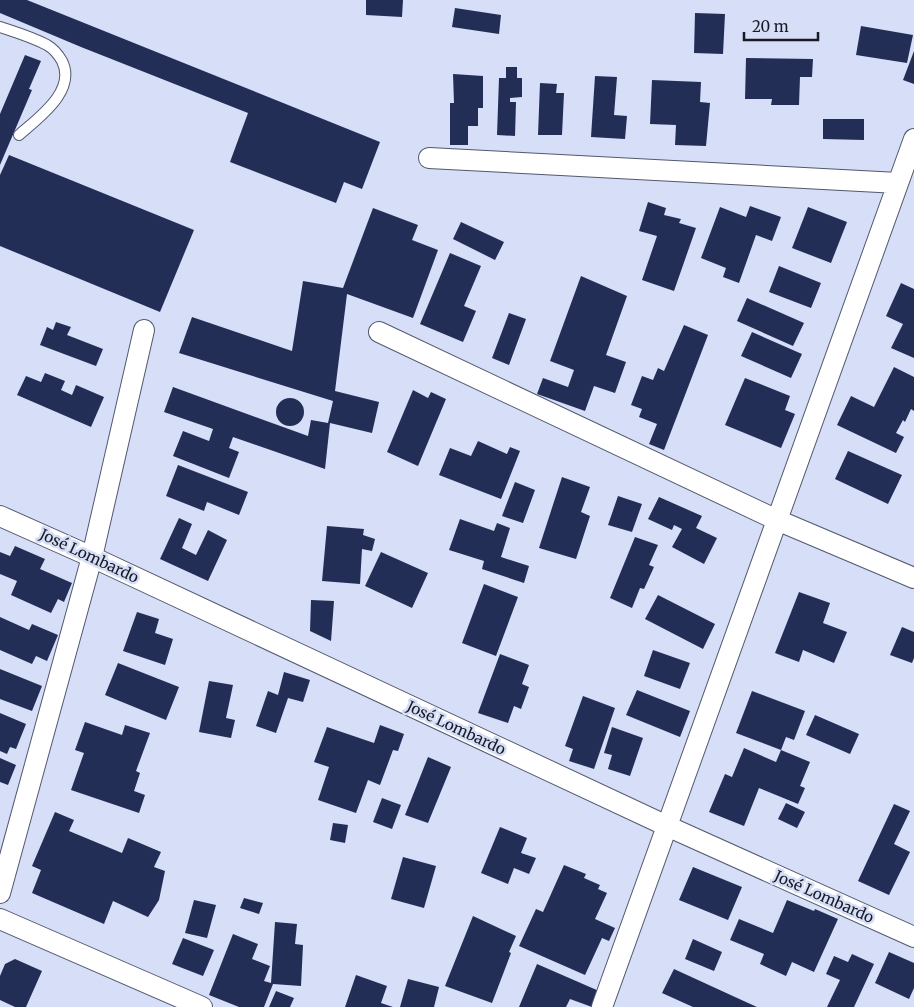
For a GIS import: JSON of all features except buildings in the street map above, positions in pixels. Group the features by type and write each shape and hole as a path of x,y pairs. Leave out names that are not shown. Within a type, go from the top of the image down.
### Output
{"street":[{"path":"602,1007 914,139"},
{"path":"429,158 898,183"},
{"path":"0,893 92,557 144,330"},
{"path":"379,332 777,520 914,578"},
{"name":"José Lombardo","path":"0,516 92,557 667,826 914,937"},
{"path":"0,919 202,1007"}],"lane":[{"path":"0,27 46,44 55,51 66,70 64,85 55,101 19,135"}]}
